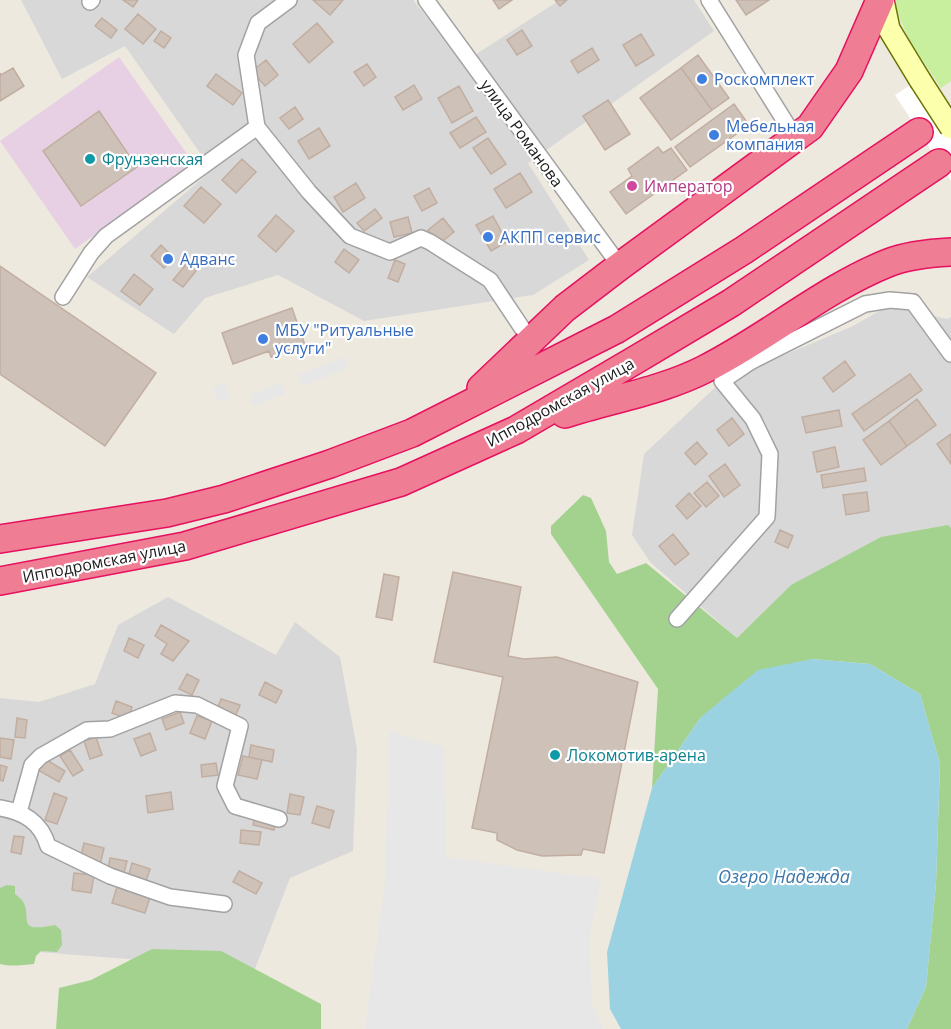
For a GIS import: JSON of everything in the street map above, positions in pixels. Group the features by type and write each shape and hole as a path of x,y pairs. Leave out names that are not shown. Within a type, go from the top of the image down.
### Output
{"highway":[{"path":"446,416 491,379 566,308 810,127 849,71 881,0"},
{"path":"0,539 167,513 224,499 290,478 412,433 617,329 744,250 919,132"},
{"name":"Ипподромская улица","path":"0,580 185,546 401,482 516,430 731,303 939,163"},
{"path":"516,430 703,371 848,284 889,263 911,257 951,252"}],"main road":[{"path":"881,0 889,29 951,128"}],"street":[{"path":"289,0 258,23 246,55 257,127 309,192 350,236 390,252 421,238 430,242 490,280 522,328"},
{"name":"улица Романова","path":"426,0 620,266"},
{"path":"710,0 796,139"},
{"path":"63,297 91,253 106,236 239,137 257,127"},
{"path":"677,619 768,517 770,454 753,419 722,381 750,362 865,303 890,300 913,302 926,316 951,354"},
{"path":"19,812 32,765 41,756 87,730 110,729 176,703 197,705 240,726 225,786 235,806 279,819"},
{"path":"0,808 19,812 44,831 48,846 110,876 170,897 224,904"}],"shaded area":[{"path":"21,0 413,0 464,62 560,0 694,0 714,31 528,163 589,260 533,295 364,321 278,275 205,298 174,334 87,277 212,170 125,46 62,79"},
{"path":"119,57 194,164 75,249 0,141"},
{"path":"888,306 947,319 951,317 951,565 791,585 737,638 651,563 632,535 644,454 722,381 853,326"},
{"path":"344,357 348,368 303,386 298,375"},
{"path":"223,381 231,399 219,402 213,389"},
{"path":"281,383 285,394 253,406 250,395"},
{"path":"168,597 276,655 295,622 340,657 357,749 353,851 290,878 255,969 0,949 0,698 39,702 95,684 118,625"},
{"path":"389,731 444,747 446,857 601,879 589,939 592,1005 603,1029 365,1029 385,883"}],"green space":[{"path":"896,0 951,0 951,81 941,88 901,22"},
{"path":"583,495 591,498 606,531 609,562 617,574 646,563 737,638 791,585 881,537 948,525 951,528 951,1029 907,1029 926,987 936,883 940,764 920,694 870,664 812,659 701,717 652,788 658,689 551,534 551,526"},
{"path":"7,885 15,886 15,894 25,907 28,924 32,927 55,925 61,930 62,945 57,952 41,951 36,956 34,964 12,966 0,964 0,888"},
{"path":"152,949 221,951 321,1004 321,1029 56,1029 59,988 91,980"}],"water":[{"name":"Озеро Надежда","path":"812,659 870,664 920,694 940,764 936,883 926,987 907,1029 621,1029 610,1009 607,952 652,788 701,717 758,670"}],"pier":[{"path":"929,73 951,106 951,181 895,95"}],"building":[{"path":"123,0 138,0 133,7"},
{"path":"313,0 343,0 330,15"},
{"path":"493,0 512,0 499,9"},
{"path":"555,0 567,0 560,6"},
{"path":"736,0 769,0 746,15"},
{"path":"138,14 156,29 143,44 125,29"},
{"path":"102,18 117,30 111,38 95,26"},
{"path":"317,23 333,42 309,63 293,44"},
{"path":"522,30 532,46 517,55 507,40"},
{"path":"161,31 171,38 164,48 154,41"},
{"path":"641,34 654,55 636,66 623,45"},
{"path":"592,48 599,60 578,73 571,61"},
{"path":"698,55 729,98 712,110 681,68"},
{"path":"266,60 278,75 265,86 252,71"},
{"path":"367,64 376,77 364,86 354,72"},
{"path":"13,68 24,86 0,101 0,73 1,75"},
{"path":"681,68 712,110 671,140 640,98"},
{"path":"216,74 242,93 233,105 207,86"},
{"path":"414,85 422,99 403,110 395,97"},
{"path":"459,86 473,111 452,123 438,98"},
{"path":"608,100 630,134 605,150 583,116"},
{"path":"734,104 749,125 690,167 675,147"},
{"path":"295,107 303,119 289,129 280,118"},
{"name":"Фрунзенская","path":"99,111 137,167 81,206 43,151"},
{"path":"476,117 486,132 460,148 450,133"},
{"path":"319,128 330,146 309,159 298,141"},
{"path":"488,138 506,164 491,174 473,148"},
{"path":"658,147 663,153 671,148 687,170 626,214 610,192 632,176 628,169"},
{"path":"242,159 256,172 236,193 222,180"},
{"path":"520,173 532,192 506,208 494,189"},
{"path":"356,183 365,198 343,212 334,197"},
{"path":"201,187 221,204 204,223 184,206"},
{"path":"429,188 437,203 422,211 414,196"},
{"path":"375,209 382,218 364,231 357,223"},
{"path":"276,215 294,231 276,252 258,236"},
{"path":"493,216 507,242 491,251 476,225"},
{"path":"408,217 412,233 394,237 390,222"},
{"path":"443,218 454,232 439,244 428,230"},
{"path":"161,245 174,258 164,268 151,256"},
{"path":"344,249 359,260 349,273 335,262"},
{"path":"395,260 405,264 398,282 388,278"},
{"path":"187,263 196,271 183,287 173,280"},
{"path":"0,266 156,373 105,446 0,374"},
{"path":"134,274 153,289 140,305 121,291"},
{"name":"МБУ \"Ритуальные услуги\"","path":"292,308 305,345 271,357 269,351 233,364 222,333"},
{"path":"845,361 855,375 833,392 823,378"},
{"path":"910,374 922,390 864,431 852,414"},
{"path":"917,399 936,425 907,446 889,421"},
{"path":"839,410 842,426 806,433 802,417"},
{"path":"732,418 744,434 729,446 717,430"},
{"path":"889,421 907,446 881,465 863,440"},
{"path":"951,434 951,464 937,444"},
{"path":"697,442 707,454 695,465 685,453"},
{"path":"835,447 839,467 817,472 813,452"},
{"path":"725,464 740,485 724,497 709,476"},
{"path":"864,468 866,481 823,488 821,475"},
{"path":"707,482 719,496 706,507 694,493"},
{"path":"867,492 869,511 846,515 843,495"},
{"path":"689,493 701,506 687,519 676,506"},
{"path":"780,530 793,536 788,548 775,542"},
{"path":"673,534 689,554 675,565 659,546"},
{"name":"Локомотив-арена","path":"453,572 521,587 508,656 524,659 557,657 638,682 604,853 583,849 581,855 542,856 517,850 497,840 497,833 472,828 503,677 434,662"},
{"path":"384,574 399,577 392,620 376,617"},
{"path":"161,625 189,641 173,661 161,654 167,644 155,636"},
{"path":"129,638 144,645 138,658 124,651"},
{"path":"187,674 199,680 192,695 179,689"},
{"path":"265,682 282,691 276,703 259,695"},
{"path":"221,699 240,705 235,717 217,710"},
{"path":"116,701 132,707 128,719 112,713"},
{"path":"180,712 184,723 166,730 162,719"},
{"path":"197,716 212,721 205,739 190,733"},
{"path":"17,718 27,720 25,738 15,737"},
{"path":"150,733 156,750 141,756 134,739"},
{"path":"96,737 102,755 90,759 84,741"},
{"path":"0,738 14,740 11,759 0,757"},
{"path":"251,745 274,750 272,762 249,757"},
{"path":"70,750 83,770 73,776 60,756"},
{"path":"243,756 262,760 257,779 238,775"},
{"path":"45,759 65,771 59,782 38,770"},
{"path":"216,763 218,775 202,777 201,765"},
{"path":"0,765 7,767 3,781 0,780"},
{"path":"171,792 173,809 148,813 146,796"},
{"path":"54,793 67,798 57,824 45,820"},
{"path":"290,794 304,797 300,815 287,813"},
{"path":"317,806 334,811 329,828 312,823"},
{"path":"255,816 276,821 274,830 253,825"},
{"path":"241,830 261,832 259,845 240,843"},
{"path":"14,836 24,837 21,854 11,852"},
{"path":"84,843 104,848 100,865 80,860"},
{"path":"110,858 127,861 124,873 108,870"},
{"path":"132,863 150,869 145,884 128,878"},
{"path":"239,871 262,883 256,894 233,882"},
{"path":"74,873 94,875 91,893 72,890"},
{"path":"117,887 150,897 145,913 112,903"}],"place":[{"name":"Роскомплект","path":"702,79"},
{"name":"Мебельная компания","path":"714,135"},
{"name":"Фрунзенская","path":"90,159"},
{"name":"Император","path":"632,186"},
{"name":"АКПП сервис","path":"488,237"},
{"name":"Адванс","path":"168,259"},
{"name":"МБУ \"Ритуальные услуги\"","path":"263,339"},
{"name":"Локомотив-арена","path":"555,755"}]}
